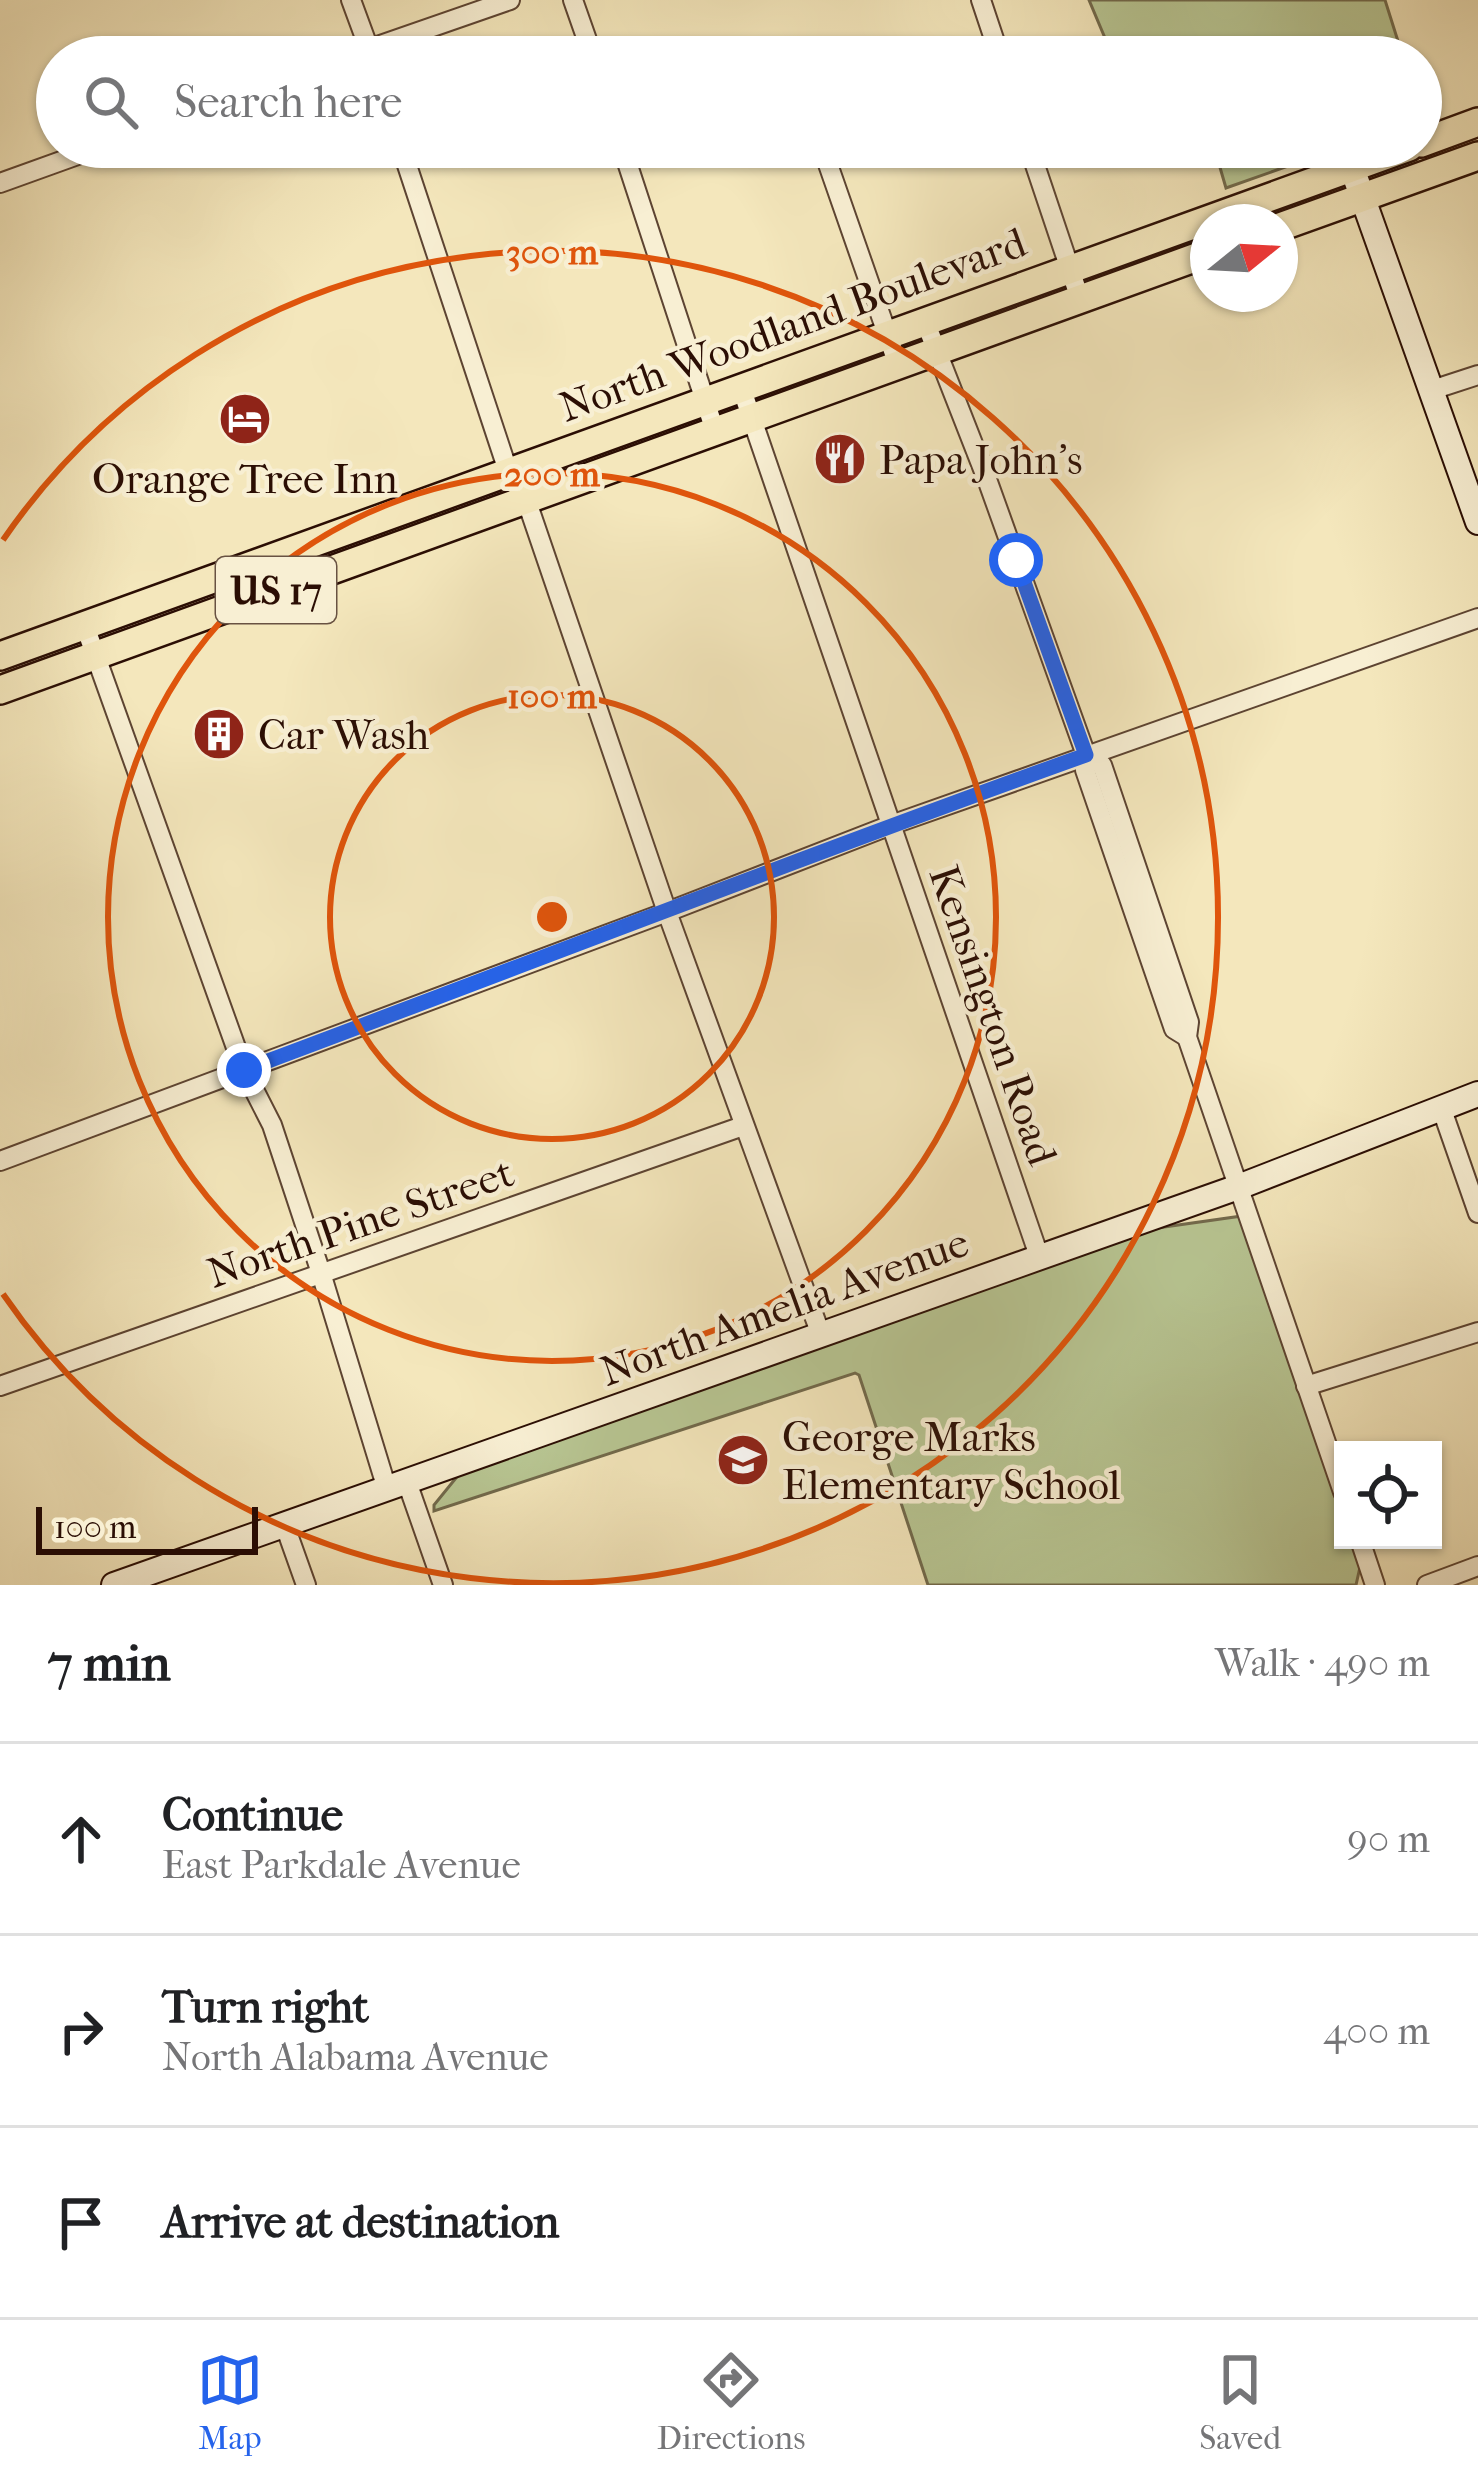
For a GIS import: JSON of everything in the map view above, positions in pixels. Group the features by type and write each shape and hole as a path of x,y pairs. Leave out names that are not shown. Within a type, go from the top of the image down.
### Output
{"main road":[{"path":"1442,135 1478,122"},
{"path":"1298,220 1478,156"},
{"path":"1352,168 1478,522"},
{"name":"North Woodland Boulevard","path":"0,656 1352,168"},
{"name":"North Woodland Boulevard","path":"0,690 1190,259"},
{"name":"North Amelia Avenue","path":"114,1585 1241,1186 1478,1094"}],"street":[{"path":"351,0 364,36"},
{"path":"415,36 510,0"},
{"path":"981,0 993,36"},
{"path":"574,1 586,36"},
{"path":"0,183 42,168"},
{"path":"408,168 508,471 526,499 820,1335"},
{"path":"629,168 715,431"},
{"path":"829,168 898,365"},
{"path":"1036,168 1080,299"},
{"path":"925,320 1086,755 1102,765 1189,1022 1187,1036 1334,1466"},
{"path":"1432,390 1478,375"},
{"name":"Kensington Road","path":"741,388 1040,1256"},
{"path":"0,1161 891,825 1478,619"},
{"path":"85,626 244,1070 272,1125 397,1486 443,1585"},
{"path":"1441,1107 1478,1214"},
{"name":"North Pine Street","path":"0,1386 743,1126"},
{"path":"1306,1387 1478,1333"},
{"path":"285,1526 306,1585"},
{"path":"1363,1549 1375,1585"},
{"path":"1427,1585 1478,1567"}],"green space":[{"path":"1089,0 1385,0 1396,36 1104,36"},
{"path":"1220,168 1283,168 1226,188"},
{"path":"1242,1216 1334,1491 1334,1549 1354,1549 1360,1567 1356,1585 928,1585 855,1373 434,1511 460,1473 1136,1231"}],"place":[{"name":"Orange Tree Inn","path":"245,419"},
{"name":"Papa John's","path":"840,459"},
{"name":"Car Wash","path":"219,734"},
{"name":"George Marks Elementary School","path":"743,1460"}],"route":[{"path":"244,1070 1086,755 1016,560"}]}
